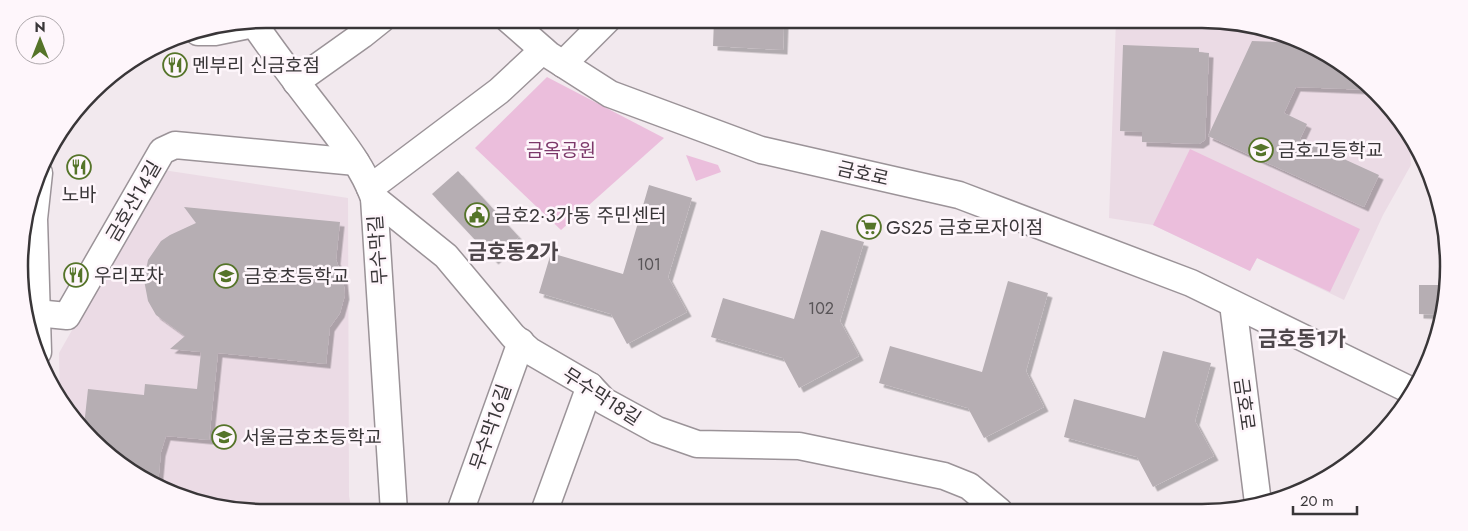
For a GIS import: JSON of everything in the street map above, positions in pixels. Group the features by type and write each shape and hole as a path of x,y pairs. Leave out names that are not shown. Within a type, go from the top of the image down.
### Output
{"street":[{"name":"무수막길","path":"257,28 356,162 372,193 393,504"},
{"path":"296,82 371,28"},
{"name":"금호로","path":"519,28 553,57 610,94 761,150 959,196 1191,283 1406,388"},
{"path":"372,193 499,91 595,28"},
{"name":"금호산14길","path":"32,311 67,316 162,151 175,145 356,162"},
{"name":"무수막18길","path":"372,193 446,256 513,336 530,351 590,386 604,401 656,430 697,444 799,446 944,476 969,486 991,504"},
{"path":"31,306 35,206"},
{"name":"금호로","path":"1233,304 1257,497"},
{"name":"무수막16길","path":"463,504 521,342"},
{"path":"547,504 590,386"}],"shaded area":[{"name":"금호고등학교","path":"1116,28 1218,28 1249,32 1294,46 1322,59 1371,97 1391,121 1410,149 1411,165 1383,215 1344,300 1257,258 1250,271 1153,225 1109,218"},
{"name":"금호초등학교","path":"163,170 348,198 350,504 266,504 219,499 189,491 146,472 97,434 68,398 60,385 59,353"}],"green space":[{"name":"금옥공원","path":"547,77 664,138 561,230 475,148"},
{"path":"1190,149 1360,229 1330,292 1257,258 1250,271 1153,225"},
{"path":"686,155 718,165 721,172 696,181"}],"building":[{"path":"714,28 784,28 783,50 713,46"},
{"path":"1252,41 1285,42 1322,59 1362,90 1296,87 1284,113 1307,124 1300,139 1379,175 1364,207 1208,136"},
{"path":"1123,45 1199,48 1199,52 1209,53 1205,140 1199,144 1142,142 1142,132 1120,131"},
{"name":"금호2·3가동 주민센터","path":"458,171 519,237 494,260 432,194"},
{"path":"649,185 692,198 668,277 687,312 627,344 611,314 539,293 551,253 623,274"},
{"path":"184,207 340,222 336,260 343,277 345,295 340,313 330,327 326,364 218,353 209,440 166,436 161,452 159,478 146,472 121,454 97,434 85,419 88,389 144,395 145,384 197,389 201,352 170,349 185,336 156,315 148,301 144,280 148,260 161,241 196,223"},
{"path":"821,230 864,242 840,321 859,356 799,388 783,358 711,337 723,298 794,319"},
{"path":"1008,281 1048,293 1026,371 1044,407 984,438 968,408 879,383 890,346 982,372"},
{"path":"1419,285 1440,285 1435,315 1419,314"},
{"path":"1163,351 1211,363 1195,421 1214,456 1153,487 1137,457 1064,437 1074,399 1145,418"}],"place":[{"name":"멘부리 신금호점","path":"175,65"},
{"name":"금호고등학교","path":"1261,150"},
{"name":"노바","path":"79,167"},
{"name":"금호2·3가동 주민센터","path":"477,215"},
{"name":"GS25 금호로자이점","path":"869,227"},
{"name":"우리포차","path":"76,275"},
{"name":"금호초등학교","path":"226,276"},
{"name":"서울금호초등학교","path":"224,437"}],"district":[{"name":"금호동2가","path":"513,252"},
{"name":"금호동1가","path":"1302,339"}]}
